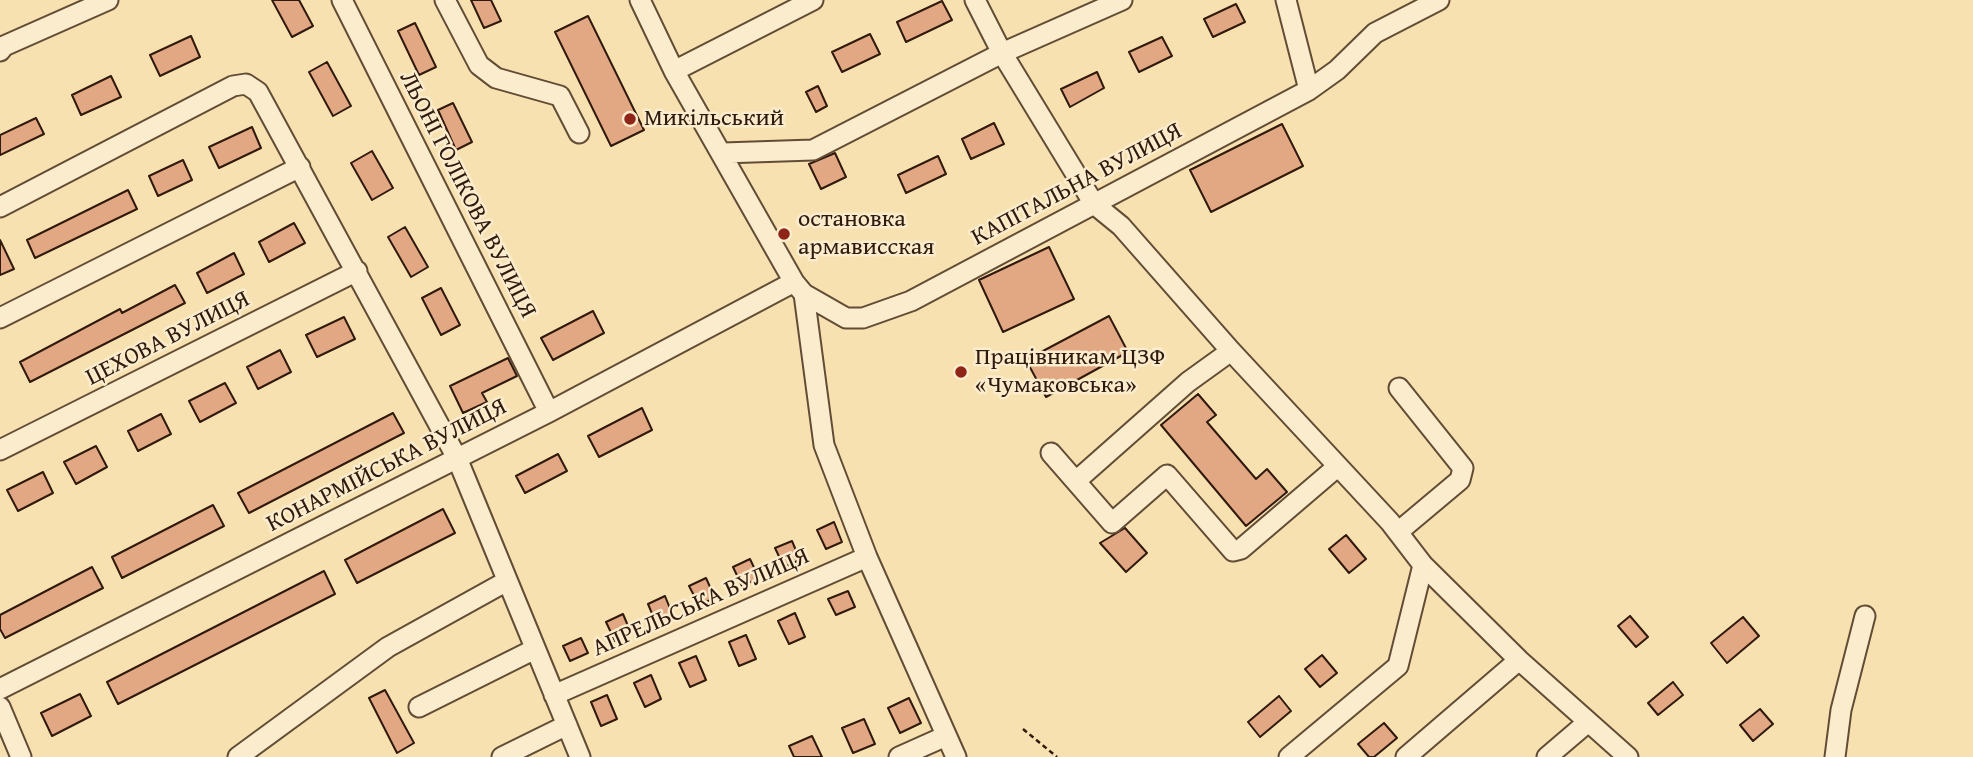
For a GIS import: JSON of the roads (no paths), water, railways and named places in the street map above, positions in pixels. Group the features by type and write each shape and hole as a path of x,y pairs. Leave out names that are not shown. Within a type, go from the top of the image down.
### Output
{"street":[{"name":"ЛЬОНІ ГОЛІКОВА ВУЛИЦЯ","path":"342,0 549,412"},
{"path":"445,0 479,65 496,78 560,96 579,133"},
{"path":"640,0 674,71 799,288 824,445 867,557 956,757"},
{"path":"674,71 813,0"},
{"path":"975,0 1002,53 1094,204 1121,226 1231,351 1398,532 1423,565 1519,660 1628,757"},
{"path":"723,153 813,150 1002,53 1122,0"},
{"path":"1286,0 1309,90"},
{"name":"КАПІТАЛЬНА ВУЛИЦЯ","path":"799,288 846,318 863,318 911,301 1309,90 1337,70 1374,33 1440,0"},
{"path":"0,51 5,46 103,1"},
{"path":"0,207 233,86 246,84 258,92 457,458 580,757"},
{"path":"0,318 300,167"},
{"name":"ЦЕХОВА ВУЛИЦЯ","path":"0,450 357,271"},
{"name":"КОНАРМІЙСЬКА ВУЛИЦЯ","path":"0,689 799,288"},
{"path":"1076,481 1188,382 1231,351"},
{"path":"1398,532 1460,480 1464,468 1399,388"},
{"path":"1051,453 1112,523 1167,475 1233,551 1241,549 1337,467"},
{"name":"АПРЕЛЬСЬКА ВУЛИЦЯ","path":"554,695 867,557"},
{"path":"1289,757 1398,666 1423,565"},
{"path":"238,757 388,647 507,581"},
{"path":"1835,757 1841,710 1865,615"},
{"path":"419,707 536,649"},
{"path":"1406,757 1519,660"},
{"path":"0,707 22,757"},
{"path":"1547,757 1588,722"},
{"path":"502,757 567,725"},
{"path":"899,757 946,736"}],"place":[{"name":"Микільський","path":"630,119"},
{"name":"остановка армависская","path":"784,234"},
{"name":"Працівникам ЦЗФ «Чумаковська»","path":"961,372"}]}
